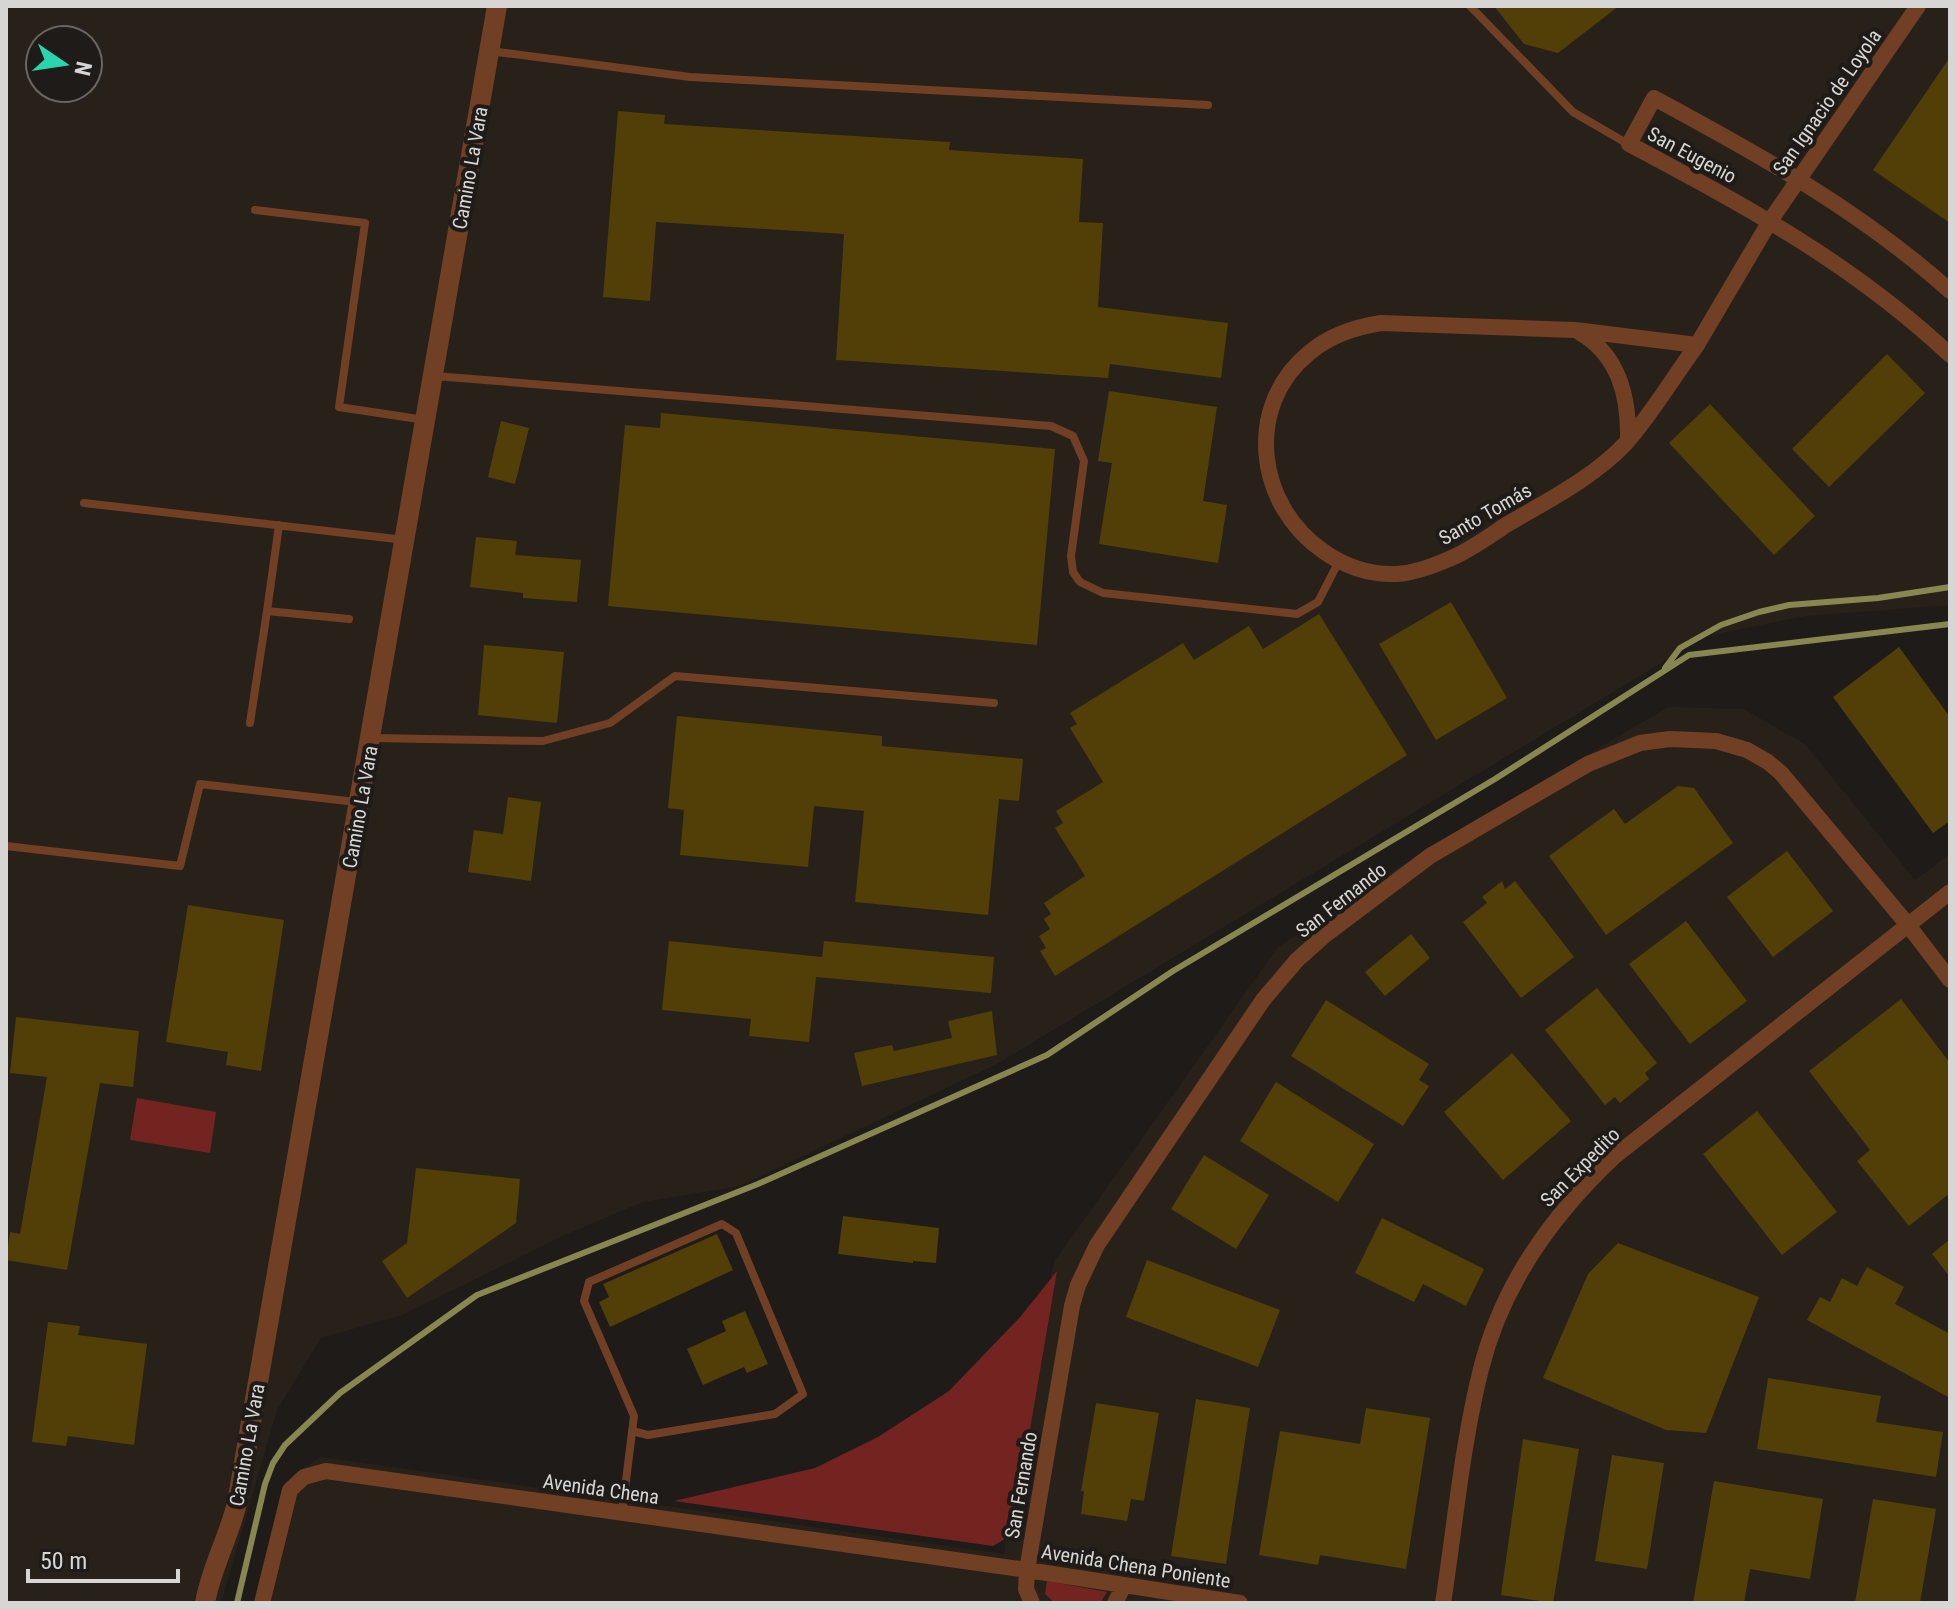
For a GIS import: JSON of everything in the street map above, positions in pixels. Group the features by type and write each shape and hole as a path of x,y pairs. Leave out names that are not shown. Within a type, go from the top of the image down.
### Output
{"street":[{"name":"Camino La Vara","path":"205,1603 237,1503 497,6"},
{"name":"San Ignacio de Loyola","path":"1770,221 1918,6"},
{"name":"San Eugenio","path":"1950,291 1886,239 1799,178 1654,98 1629,144 1770,221 1858,279 1950,355"},
{"name":"Santo Tomás","path":"1697,345 1575,330 1381,323 1346,332 1309,353 1284,382 1268,424 1266,461 1286,514 1304,536 1339,561 1364,570 1397,574 1451,559 1581,480 1628,440 1697,345 1770,221"},
{"path":"1575,330 1593,340 1619,376 1628,409 1628,440"},
{"name":"San Fernando","path":"1032,1603 1026,1589 1027,1570 1072,1306 1078,1285 1097,1245 1263,1000 1297,960 1325,935 1430,856 1618,750 1670,739 1716,741 1747,750 1781,773 1950,980"},
{"name":"San Expedito","path":"1443,1603 1481,1368 1503,1308 1541,1238 1615,1156 1950,892"},
{"name":"Avenida Chena","path":"262,1603 287,1498 295,1484 314,1473 326,1471 1027,1570"},
{"name":"Avenida Chena Poniente","path":"1027,1570 1240,1603"},
{"path":"1115,1603 1124,1585"}],"lane":[{"path":"1470,6 1573,112 1629,144"},
{"path":"490,51 690,77 1208,105"},
{"path":"255,210 365,223 339,407 426,420"},
{"path":"434,376 1051,426 1073,436 1084,461 1071,556 1073,572 1080,582 1103,593 1297,614 1318,602 1339,561"},
{"path":"84,503 406,540"},
{"path":"250,723 279,525"},
{"path":"267,611 349,619"},
{"path":"372,738 543,741 610,723 675,676 994,703"},
{"path":"6,846 180,866 200,784 361,803"},
{"path":"622,1513 632,1431 634,1416 584,1301 589,1282 722,1224 736,1233 803,1394 775,1414 648,1435 632,1431"}],"shaded area":[{"path":"6,6 1950,6 1950,605 1806,616 1706,636 997,1064 740,1186 643,1202 565,1235 402,1315 321,1338 277,1410 221,1603 6,1603"},
{"path":"1668,707 1744,709 1806,745 1915,880 1950,854 1950,1603 270,1603 292,1475 321,1457 1004,1554 1040,1320 1054,1262 1278,947 1405,863"},
{"path":"137,1098 216,1112 210,1153 130,1140"},
{"path":"1057,1271 1012,1535 993,1546 674,1501 815,1468 878,1437 949,1391 1021,1316"},
{"path":"1047,1581 1107,1592 1100,1603 1055,1603 1045,1594"}],"building":[{"path":"1494,6 1619,6 1558,53 1524,44"},
{"path":"1950,57 1950,223 1873,170"},
{"path":"618,111 665,115 664,124 950,142 949,150 1083,159 1079,222 1103,223 1098,307 1228,323 1221,378 1110,364 1108,378 836,360 844,234 656,222 650,301 603,297"},
{"path":"1887,354 1925,393 1829,487 1792,449"},
{"path":"1109,391 1217,407 1203,501 1227,505 1218,563 1099,544 1112,463 1098,461"},
{"path":"1710,404 1815,516 1774,555 1669,443"},
{"path":"661,413 1055,449 1037,645 608,606 625,425 660,428"},
{"path":"501,421 529,428 515,484 488,477"},
{"path":"476,537 517,541 515,555 581,560 577,602 523,598 523,593 470,587"},
{"path":"1451,602 1507,698 1436,740 1379,644"},
{"path":"1319,614 1407,755 1055,976 1040,951 1046,948 1039,936 1050,929 1044,919 1051,914 1044,903 1085,876 1055,828 1063,823 1056,811 1103,782 1070,728 1077,724 1070,713 1183,643 1194,660 1249,626 1263,649"},
{"path":"484,645 564,652 557,723 478,715"},
{"path":"1899,647 1950,717 1950,821 1933,833 1833,697"},
{"path":"677,716 882,736 882,746 1023,759 1019,801 999,799 988,915 855,902 864,811 814,806 808,867 680,855 684,810 668,808"},
{"path":"1678,786 1694,788 1733,843 1606,935 1549,856 1614,809 1625,824"},
{"path":"508,797 541,802 531,881 468,872 474,830 503,834"},
{"path":"1787,851 1833,911 1773,957 1727,897"},
{"path":"1502,881 1505,889 1515,881 1574,957 1521,998 1463,922 1487,903 1482,897"},
{"path":"188,905 284,920 261,1071 226,1065 228,1052 166,1042"},
{"path":"1686,921 1747,1001 1690,1044 1629,964"},
{"path":"1411,934 1430,958 1385,996 1365,972"},
{"path":"669,941 822,957 824,941 994,957 991,993 816,977 809,1042 749,1036 751,1019 662,1010"},
{"path":"1597,988 1657,1063 1645,1073 1649,1079 1620,1103 1615,1097 1605,1105 1545,1030"},
{"path":"1901,999 1950,1063 1950,1193 1909,1226 1857,1161 1870,1150 1809,1071"},
{"path":"1326,1000 1429,1064 1419,1080 1429,1086 1403,1126 1291,1056"},
{"path":"992,1011 997,1055 862,1086 854,1053 892,1045 894,1051 952,1038 948,1021"},
{"path":"16,1017 139,1031 133,1087 100,1083 67,1270 6,1260 10,1232 20,1234 47,1077 10,1073"},
{"path":"1512,1053 1571,1121 1503,1180 1444,1112"},
{"path":"1276,1082 1374,1144 1338,1202 1240,1141"},
{"path":"1757,1111 1837,1212 1782,1255 1703,1154"},
{"path":"1204,1155 1269,1195 1236,1249 1171,1209"},
{"path":"416,1168 520,1179 516,1223 407,1298 382,1261 407,1243"},
{"path":"843,1216 939,1228 936,1263 838,1254"},
{"path":"1382,1218 1484,1269 1466,1306 1423,1284 1414,1302 1355,1273"},
{"path":"717,1234 733,1270 610,1327 599,1302 609,1297 603,1284"},
{"path":"1950,1239 1950,1277 1932,1254"},
{"path":"1618,1243 1759,1297 1706,1433 1666,1430 1543,1378 1588,1274"},
{"path":"1147,1260 1280,1310 1258,1367 1126,1317"},
{"path":"1867,1267 1904,1287 1895,1304 1950,1334 1950,1398 1807,1320 1820,1297 1830,1302 1842,1278 1857,1286"},
{"path":"745,1311 768,1364 747,1373 744,1367 703,1385 687,1349 726,1331 722,1321"},
{"path":"48,1322 80,1326 78,1335 147,1344 134,1445 68,1436 66,1446 32,1442"},
{"path":"1768,1378 1881,1396 1876,1422 1943,1432 1936,1477 1757,1449"},
{"path":"1196,1399 1250,1408 1226,1564 1171,1556"},
{"path":"1096,1403 1159,1413 1144,1501 1131,1499 1127,1521 1081,1514 1084,1491 1081,1491"},
{"path":"1366,1408 1430,1418 1406,1569 1320,1555 1318,1565 1259,1555 1280,1431 1360,1444"},
{"path":"1523,1439 1579,1449 1553,1603 1501,1595"},
{"path":"1612,1455 1664,1463 1647,1569 1595,1561"},
{"path":"1714,1481 1823,1499 1810,1579 1750,1569 1744,1603 1693,1603"},
{"path":"1873,1499 1936,1509 1920,1603 1855,1603"}],"waterway":[{"path":"1665,668 1680,648 1721,625 1759,612 1789,605 1878,598 1950,587"},
{"path":"237,1603 265,1484 273,1463 285,1445 340,1393 477,1295 758,1184 1047,1055 1173,971 1495,779 1689,655 1950,624"}]}
